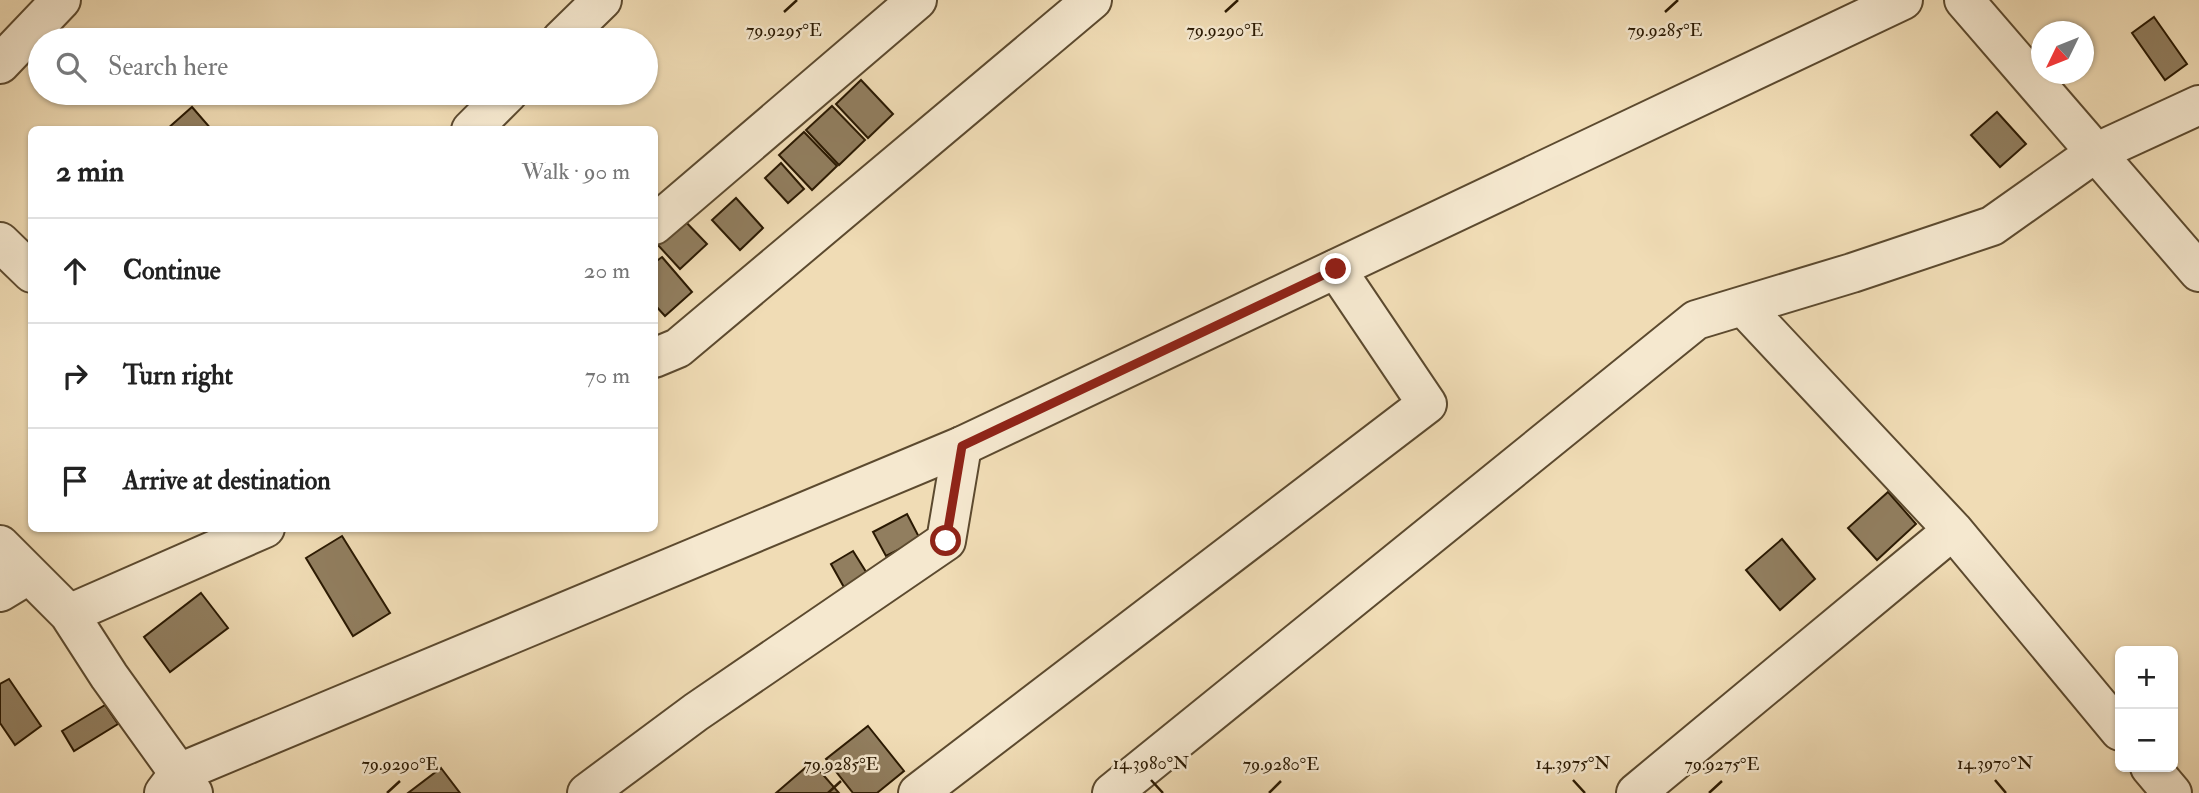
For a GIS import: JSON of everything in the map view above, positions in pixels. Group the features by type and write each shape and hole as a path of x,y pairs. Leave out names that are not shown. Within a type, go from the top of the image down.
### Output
{"street":[{"path":"34,28 61,0"},
{"path":"573,28 602,0"},
{"path":"658,222 917,0"},
{"path":"658,357 678,348 1092,0"},
{"path":"0,545 14,583 69,614 178,786 962,446 1903,0"},
{"path":"1964,0 2199,272"},
{"path":"0,64 28,35"},
{"path":"475,126 496,105"},
{"path":"1112,793 1696,320 1852,273 1992,226 2095,153 2199,105"},
{"path":"0,242 28,269"},
{"path":"918,793 1427,404 1336,269"},
{"path":"1743,306 1953,530 2115,725"},
{"path":"587,793 696,712 946,541 962,446"},
{"path":"1636,793 1953,530"},
{"path":"69,614 256,532"},
{"path":"2154,772 2172,793"}],"building":[{"path":"2154,17 2187,64 2165,80 2132,33"},
{"path":"861,80 893,114 868,138 836,104"},
{"path":"832,106 865,140 839,165 806,130"},
{"path":"192,107 209,126 171,126"},
{"path":"1997,112 2026,144 2000,167 1971,135"},
{"path":"804,132 837,166 812,190 779,155"},
{"path":"781,163 804,189 788,203 765,178"},
{"path":"736,198 763,228 740,250 712,220"},
{"path":"683,219 707,244 680,269 658,243"},
{"path":"662,257 692,292 665,316 658,308 658,260"},
{"path":"1888,492 1916,524 1877,560 1848,528"},
{"path":"907,514 920,539 886,556 873,532"},
{"path":"342,536 390,613 353,636 306,558"},
{"path":"1782,539 1815,579 1780,610 1746,570"},
{"path":"853,551 868,575 845,589 831,564"},
{"path":"201,593 228,628 170,672 144,637"},
{"path":"9,679 41,726 15,745 0,723 0,684"},
{"path":"105,705 118,724 74,751 62,731"},
{"path":"868,726 904,771 877,793 853,793 826,759"},
{"path":"812,762 839,793 776,793"},
{"path":"441,768 460,793 408,793"}],"route":[{"path":"946,541 962,446 1336,269"}]}
